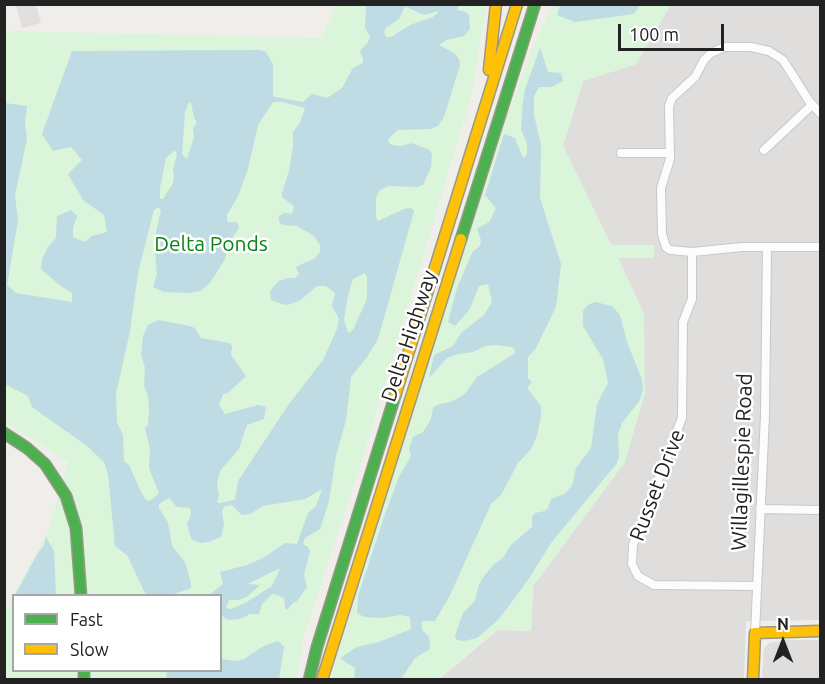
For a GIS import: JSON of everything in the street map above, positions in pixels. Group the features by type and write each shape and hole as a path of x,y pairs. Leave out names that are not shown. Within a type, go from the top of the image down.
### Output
{"main road":[{"path":"480,124 496,4"},
{"name":"Delta Highway","path":"309,680 517,4"},
{"name":"Delta Highway","path":"322,680 535,4"},
{"path":"525,39 544,4"},
{"path":"4,433 27,448 45,464 66,496 76,528 81,594"},
{"path":"755,633 820,631"},
{"name":"Willagillespie Road","path":"753,680 755,633"}],"street":[{"path":"820,113 812,105 790,68 774,53 755,47 720,48 707,56 695,78 672,98 669,110 669,166 661,191 663,239 670,250 693,252 742,247 820,247"},
{"path":"764,150 812,105"},
{"path":"621,153 670,153"},
{"name":"Willagillespie Road","path":"755,633 765,416 767,247"},
{"name":"Russet Drive","path":"693,252 692,298 683,322 682,418 633,545 632,564 638,576 654,585 757,586"},
{"path":"760,509 820,510"}],"shaded area":[{"path":"16,5 36,5 41,23 22,28"},
{"path":"669,5 820,5 820,620 746,621 744,679 438,680 498,630 531,631 533,586 625,462 644,314 618,258 654,258 654,245 611,245 563,146 583,81 636,64"},
{"path":"786,640 820,640 820,679 762,679 764,649 769,643"}],"green space":[{"name":"Delta Ponds","path":"336,5 484,5 486,7 471,96 367,444 304,636 296,679 5,680 5,612 12,599 12,672 222,672 222,594 15,594 50,527 68,462 5,422 5,31 321,38"},
{"path":"553,5 669,5 636,64 583,81 563,146 611,245 654,245 654,258 618,258 644,314 645,393 625,462 533,586 531,631 497,630 438,679 330,680 502,130 533,46"}],"water":[{"path":"560,4 640,5 634,14 575,22 557,15"},
{"path":"366,5 459,5 457,10 469,15 470,29 464,36 446,40 439,45 454,53 460,65 444,117 438,126 430,129 398,130 388,139 392,145 402,146 411,143 430,150 431,167 423,185 417,187 388,186 380,190 376,197 378,221 404,209 411,208 414,211 378,339 351,377 346,420 336,456 329,501 320,529 305,538 303,545 307,546 310,551 304,575 307,587 287,610 284,598 274,594 262,604 259,614 229,620 222,614 222,594 210,594 223,584 220,572 263,558 285,543 297,544 308,513 316,506 322,489 305,499 263,506 250,514 242,515 232,505 225,506 222,511 224,524 221,537 201,543 192,540 189,532 187,524 191,514 190,508 177,507 169,498 163,501 159,508 168,523 172,546 185,562 191,588 175,594 146,594 127,555 115,546 108,474 104,462 87,446 32,407 28,396 5,384 5,103 27,106 25,124 27,139 15,195 18,221 7,285 16,293 72,302 72,293 41,269 48,247 56,238 57,216 71,210 77,216 73,237 85,242 92,236 107,232 104,215 83,200 68,174 82,160 71,147 53,151 42,134 72,51 260,50 266,52 273,65 273,95 303,102 312,94 327,98 342,88 353,68 363,63 360,51 370,37 365,27","holes":["406,7 424,15 438,11 438,13 410,25 391,37 386,37 384,32 386,28 399,19","189,102 191,103 197,122 193,129 194,137 187,159 182,154 185,112","273,102 305,108 300,123 293,132 289,171 282,193 282,197 294,206 292,214 284,213 279,216 279,222 283,225 297,226 314,236 320,245 320,252 315,258 296,267 299,274 295,278 279,281 270,292 271,300 285,305 291,304 299,301 317,286 326,286 335,293 332,306 339,319 337,329 323,360 289,404 238,481 235,500 220,503 217,502 219,496 217,483 220,471 239,449 247,425 264,419 266,407 258,405 225,414 219,405 223,394 228,393 246,376 231,355 230,343 201,338 195,328 190,326 158,320 148,325 143,336 141,355 145,368 144,386 148,396 149,410 148,425 145,428 150,449 149,468 159,493 150,501 146,500 129,465 124,461 123,435 117,422 116,394 130,331 138,273 154,210 159,207 161,210 154,241 157,274 153,287 164,292 200,291 210,283 225,259 231,240 238,229 236,222 227,222 227,215 239,194 248,169 258,125","175,150 177,155 173,169 173,183 163,199 160,199 166,158","365,273 367,299 353,330 348,333 344,320 353,279","278,569 280,569 272,586 247,602 231,609 226,608 229,600 247,597 260,585 248,584"]},
{"path":"540,48 548,72 561,73 563,81 551,87 539,87 534,96 534,115 541,145 540,198 561,264 556,307 536,348 528,357 528,378 532,382 527,388 541,406 537,436 531,449 518,463 501,495 491,504 450,595 435,621 422,621 422,630 429,637 430,649 415,658 401,679 354,679 355,668 340,658 357,647 379,642 411,629 410,617 400,615 381,618 364,617 357,613 358,596 399,477 411,456 409,449 413,437 423,432 431,419 433,408 465,394 477,377 514,354 515,350 512,347 485,346 473,352 447,358 429,378 434,355 453,346 461,333 484,315 492,302 488,284 479,286 470,309 455,326 448,322 457,288 473,251 480,246 481,240 477,229 489,222 496,208 485,195 504,134 515,138 523,158 527,154 527,144 521,129 523,101"},
{"path":"595,302 612,306 620,315 627,342 642,380 640,400 622,423 618,434 617,463 551,543 528,580 499,619 477,638 457,640 455,636 463,613 475,601 478,587 484,576 494,564 503,558 510,546 532,527 532,517 535,513 545,511 551,499 564,494 572,486 576,468 591,448 597,404 608,383 603,359 583,326 583,311"},
{"path":"46,537 54,551 56,594 16,594 39,551"},
{"path":"278,641 284,647 279,679 166,679 167,672 222,672 222,659 237,661 244,659 264,646"}],"traffic: fast":[{"path":"461,239 535,4"},
{"path":"309,680 317,647 395,396"},
{"path":"4,433 27,448 45,464 66,496 76,528 81,594"},
{"path":"84,672 84,680"}],"traffic: slow":[{"path":"489,70 496,4"},
{"path":"395,396 517,4"},
{"path":"322,680 461,239"},
{"path":"753,680 755,633 820,631"}]}
